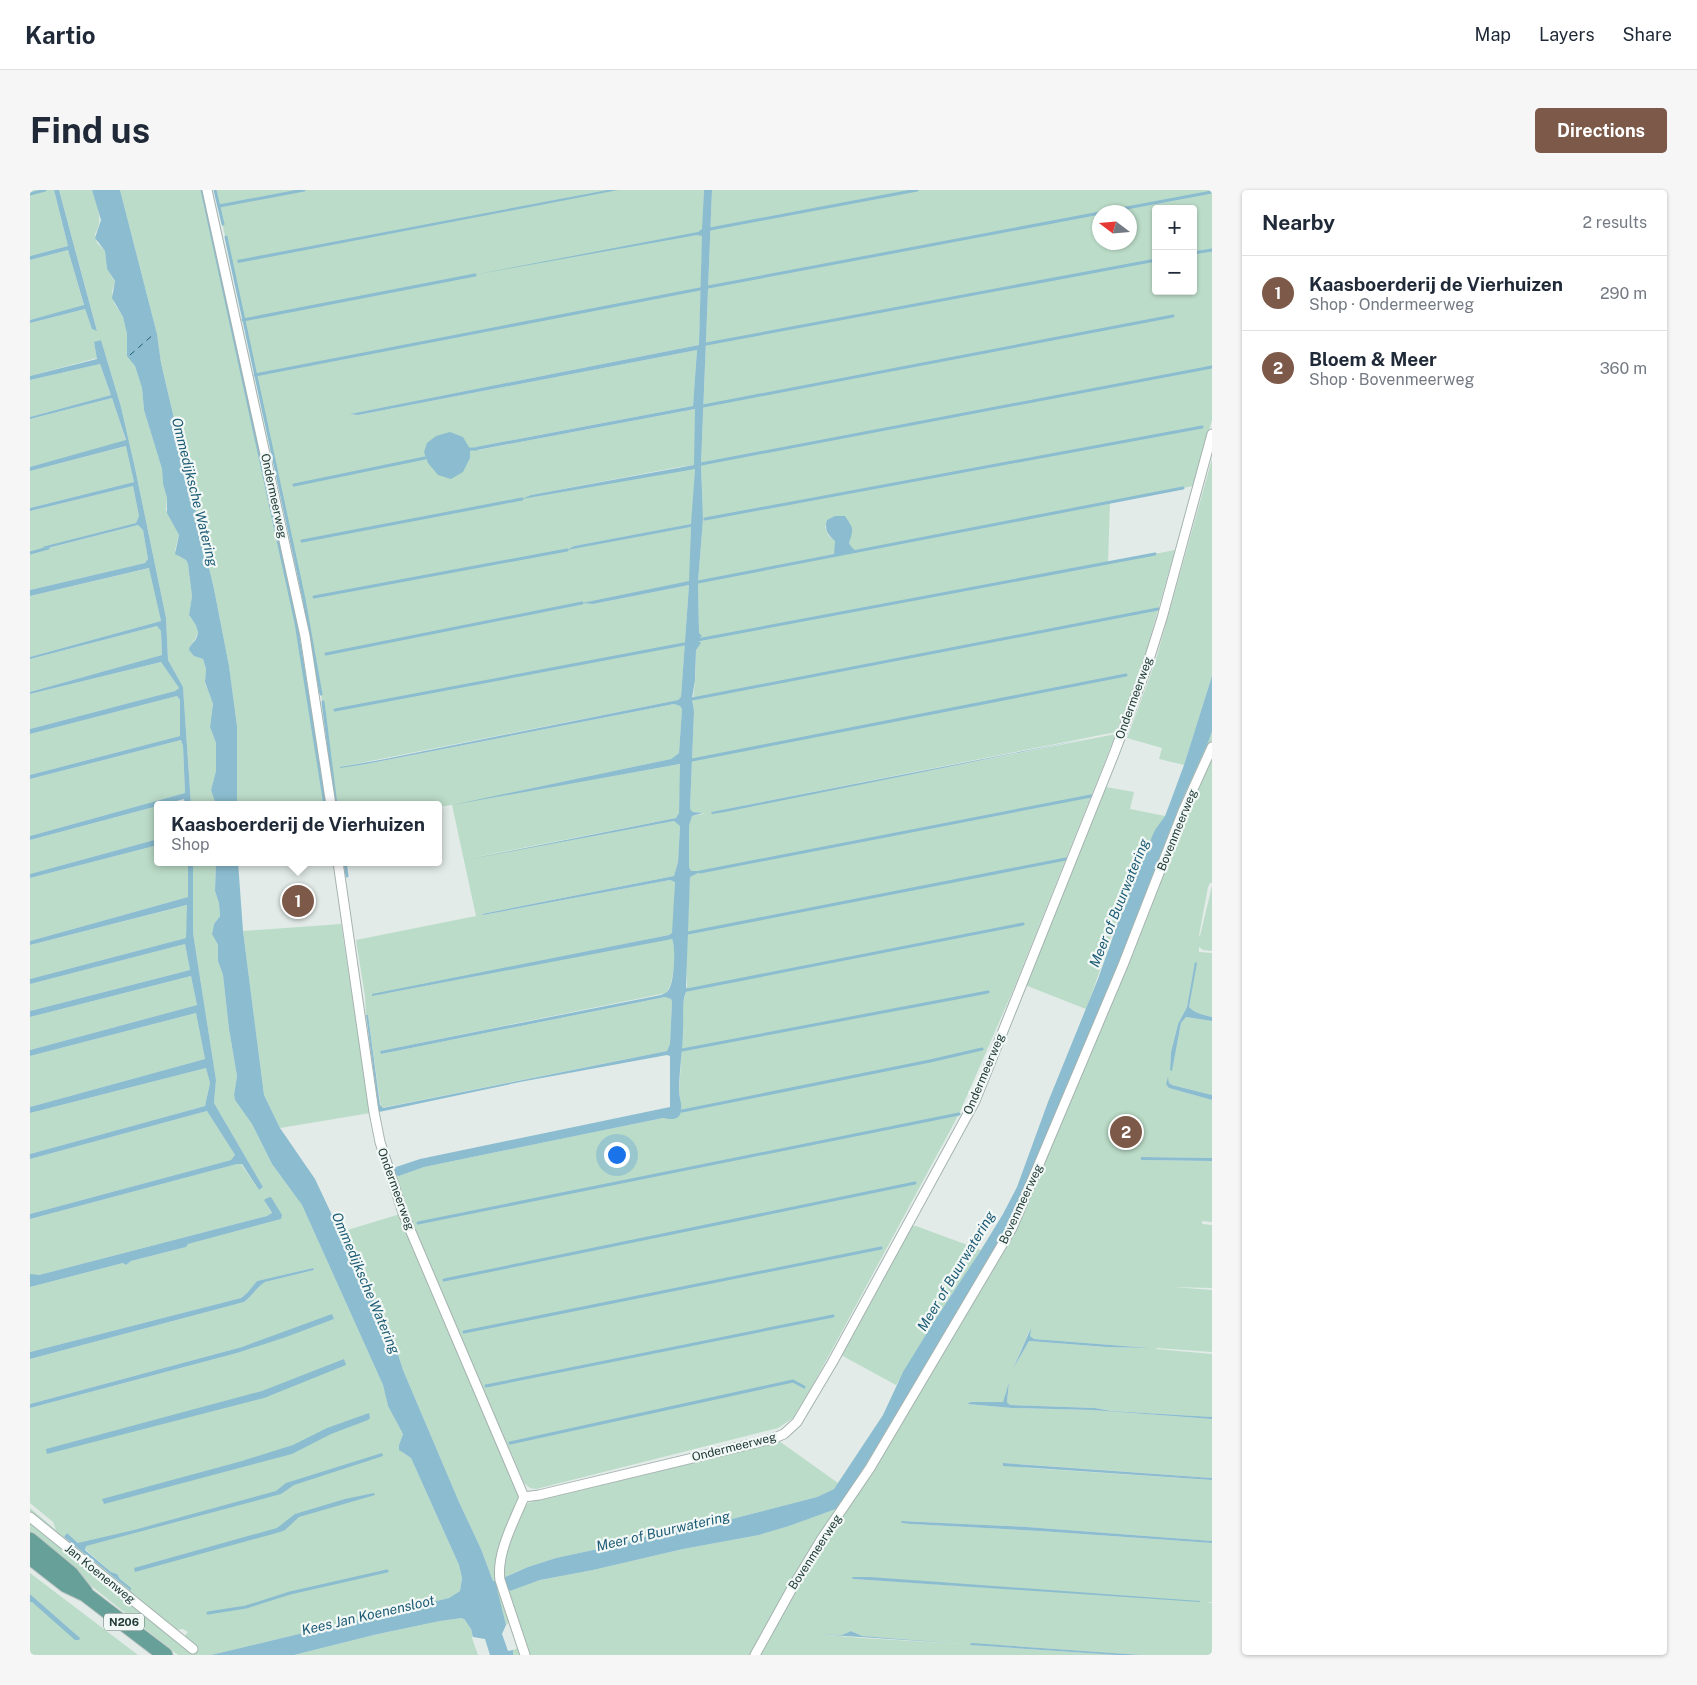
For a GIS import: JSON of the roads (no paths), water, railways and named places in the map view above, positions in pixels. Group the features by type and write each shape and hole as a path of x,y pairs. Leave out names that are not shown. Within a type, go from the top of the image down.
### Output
{"main road":[{"name":"Jan Koenenweg","path":"30,1540 71,1574 86,1594"},
{"name":"Jan Koenenweg","path":"30,1557 66,1585 86,1594 163,1653"}],"street":[{"name":"Ondermeerweg","path":"207,190 305,636 329,801"},
{"name":"Ondermeerweg","path":"339,866 380,1142 403,1212 524,1496 549,1492 772,1439 784,1434 797,1422 832,1363 975,1101 1114,754 1146,669 1162,618 1212,434"},
{"name":"Bovenmeerweg","path":"755,1655 776,1614 820,1540 870,1468 1012,1228 1123,965 1184,809 1212,748"},
{"path":"524,1496 499,1562 498,1570 525,1655"},
{"name":"Jan Koenenweg","path":"30,1517 193,1649"}],"water":[{"path":"54,190 59,190 97,331 92,329 85,309 30,323 30,320 84,305 68,250 30,260 30,256 68,246"},
{"path":"92,190 120,190 157,334 161,363 214,589 229,666 237,726 237,801 215,801 211,790 216,771 216,743 210,727 213,704 205,682 206,669 203,659 194,656 189,650 198,632 189,615 192,596 188,564 186,560 175,554 179,535 167,513 167,498 163,484 162,469 144,410 142,388 135,366 127,356 127,334 123,317 112,298 115,281 107,269 105,251 95,238 101,220"},
{"path":"608,190 618,190 238,263 237,260"},
{"path":"704,190 712,190 701,464 703,519 698,582 699,633 702,636 697,640 701,643 696,650 692,698 694,711 690,809 693,812 703,813 692,816 689,826 689,867 691,871 700,872 690,877 687,990 683,1004 683,1036 679,1083 681,1111 675,1119 663,1118 424,1167 399,1176 395,1175 390,1169 420,1159 670,1107 670,1056 667,1055 520,1082 379,1112 366,1015 368,1015 380,1105 383,1108 667,1051 670,1044 672,1002 671,999 665,997 381,1054 380,1051 661,995 668,990 673,977 674,956 672,939 372,996 372,994 672,933 675,882 670,880 482,914 674,876 678,862 680,826 674,821 465,860 676,818 679,813 680,764 452,805 671,759 679,753 682,709 680,706 674,704 366,764 340,767 678,700 681,697 689,585 593,604 582,603 689,581 691,527 567,550 574,546 691,524 695,469 522,499 531,495 694,465 695,409 477,450 476,447 693,406 697,350 358,415 350,414 699,345 702,236 697,235 473,275 698,232 702,229"},
{"path":"101,340 121,407 166,618 168,660 183,687 191,801 184,801 184,799 156,801 185,793 183,746 181,740 30,779 30,775 180,736 180,700 177,696 30,734 30,729 175,691 179,688 161,662 30,694 30,692 162,655 161,631 157,626 30,659 30,657 161,621 149,568 30,596 30,590 145,563 148,559 143,530 138,525 48,548 42,547 136,523 139,516 133,486 30,511 30,508 134,482 126,446 30,471 30,467 126,440 112,398 30,419 30,417 111,395 100,364 30,380 30,376 97,359 94,342"},
{"path":"450,432 463,437 470,449 470,458 463,472 451,479 438,475 428,463 424,452 427,443 436,436"},
{"path":"835,516 845,516 850,524 852,530 850,544 856,551 834,555 835,541 826,527 827,520"},
{"path":"1212,676 1212,731 1209,740 1179,807 1121,957 1022,1196 1007,1229 859,1476 836,1509 759,1535 683,1549 540,1580 510,1591 506,1586 497,1589 506,1625 502,1634 508,1651 513,1650 513,1655 490,1655 485,1639 473,1637 471,1629 462,1618 378,1634 294,1655 211,1655 449,1598 460,1591 462,1578 459,1565 411,1458 399,1450 403,1434 388,1406 383,1385 302,1205 272,1164 252,1124 235,1100 237,1076 223,975 218,961 218,945 212,934 214,924 220,916 219,903 215,891 216,866 238,866 243,931 264,1095 280,1128 315,1179 364,1283 389,1326 403,1370 481,1549 493,1581 496,1581 528,1567 556,1558 626,1543 684,1525 724,1521 817,1497 834,1489 883,1415 903,1372 981,1250 1017,1187 1048,1102 1098,979 1135,874 1155,830 1165,816 1184,765"},
{"path":"1091,738 725,812 712,814 711,812"},
{"path":"154,802 154,807 30,840 30,836"},
{"path":"154,840 154,846 30,878 30,874"},
{"path":"188,866 193,866 193,933 216,1080 214,1103 263,1187 259,1190 242,1164 237,1164 30,1219 30,1214 231,1160 235,1155 207,1111 30,1159 30,1154 205,1106 210,1083 206,1068 30,1113 30,1107 205,1059 196,1013 30,1056 30,1050 197,1005 191,976 30,1017 30,1011 190,970 185,944 30,984 30,979 186,938 187,905 30,945 30,941 188,897"},
{"path":"1195,962 1197,963 1189,1007 1196,1012 1212,1017 1212,1021 1186,1017 1181,1023 1172,1071 1170,1070 1171,1052 1178,1024 1187,1007"},
{"path":"1168,1077 1169,1083 1172,1085 1212,1095 1212,1100 1169,1088 1166,1084"},
{"path":"1141,1157 1212,1158 1212,1161 1141,1160"},
{"path":"271,1197 282,1215 281,1219 188,1244 186,1247 131,1261 126,1265 123,1263 30,1287 30,1274 39,1275 267,1216 272,1213 264,1200"},
{"path":"313,1268 314,1270 265,1282 244,1302 30,1359 30,1352 241,1298 257,1281"},
{"path":"332,1314 334,1319 237,1353 30,1408 30,1404 242,1347"},
{"path":"1031,1328 1030,1336 1034,1339 1149,1348 1029,1341 1013,1369"},
{"path":"344,1359 346,1365 264,1398 47,1454 46,1449 262,1391"},
{"path":"1009,1382 1007,1402 1010,1405 1095,1408 1111,1411 1212,1417 1212,1419 1092,1410 1012,1408 967,1404 971,1402 1003,1402"},
{"path":"369,1413 370,1418 368,1420 331,1434 292,1454 104,1504 102,1499 242,1461 293,1445 327,1428"},
{"path":"382,1453 383,1456 294,1485 281,1494 86,1546 85,1550 111,1572 117,1574 131,1588 131,1591 64,1537 67,1533 78,1543 134,1530 276,1491 286,1483"},
{"path":"1003,1463 1212,1478 1212,1480 1003,1466"},
{"path":"374,1493 375,1495 299,1517 285,1530 280,1532 135,1572 134,1568 277,1528 295,1514 345,1499"},
{"path":"901,1521 1027,1527 1212,1541 1212,1543 911,1524 902,1523"},
{"path":"852,1577 870,1577 1200,1602 853,1579"},
{"path":"30,1594 80,1638 79,1640 75,1640 30,1602"},
{"path":"851,1631 862,1636 964,1644 816,1634 842,1635"},
{"path":"971,1643 1141,1655 970,1645"}],"waterway":[{"path":"30,194 45,190"},
{"path":"202,190 296,623 324,801"},
{"path":"215,190 223,224"},
{"path":"219,206 304,190"},
{"path":"710,229 917,190"},
{"path":"1137,206 1212,192"},
{"path":"708,287 1092,215"},
{"path":"226,237 304,599 321,694"},
{"path":"1197,252 1212,250"},
{"path":"706,344 1152,261"},
{"path":"243,320 475,275"},
{"path":"255,375 700,289"},
{"path":"703,406 1173,316"},
{"path":"701,464 1212,367"},
{"path":"705,519 1202,427"},
{"path":"470,449 476,449"},
{"path":"294,485 425,458"},
{"path":"698,582 1183,488"},
{"path":"302,541 522,499"},
{"path":"30,553 48,548"},
{"path":"314,597 567,550"},
{"path":"697,640 1155,554"},
{"path":"326,654 582,603"},
{"path":"692,699 1158,609"},
{"path":"335,710 684,644"},
{"path":"692,760 1126,675"},
{"path":"323,702 335,801"},
{"path":"700,872 1091,796"},
{"path":"688,933 1066,859"},
{"path":"346,866 347,876"},
{"path":"687,990 1023,924"},
{"path":"682,1050 988,992"},
{"path":"682,1111 982,1049"},
{"path":"418,1223 959,1114"},
{"path":"444,1280 915,1183"},
{"path":"464,1332 881,1248"},
{"path":"486,1386 833,1316"},
{"path":"510,1443 793,1381 804,1387"},
{"path":"208,1613 246,1607 290,1593 387,1571"}],"place":[{"name":"Kaasboerderij de Vierhuizen","path":"298,901"},
{"name":"Bloem & Meer","path":"1126,1132"}],"water label":[{"name":"Ommedijksche Watering","path":"195,492"},
{"name":"Meer of Buurwatering","path":"1119,903"},
{"name":"Meer of Buurwatering","path":"956,1271"},
{"name":"Ommedijksche Watering","path":"366,1283"},
{"name":"Meer of Buurwatering","path":"663,1531"},
{"name":"Kees Jan Koenensloot","path":"368,1615"}]}
